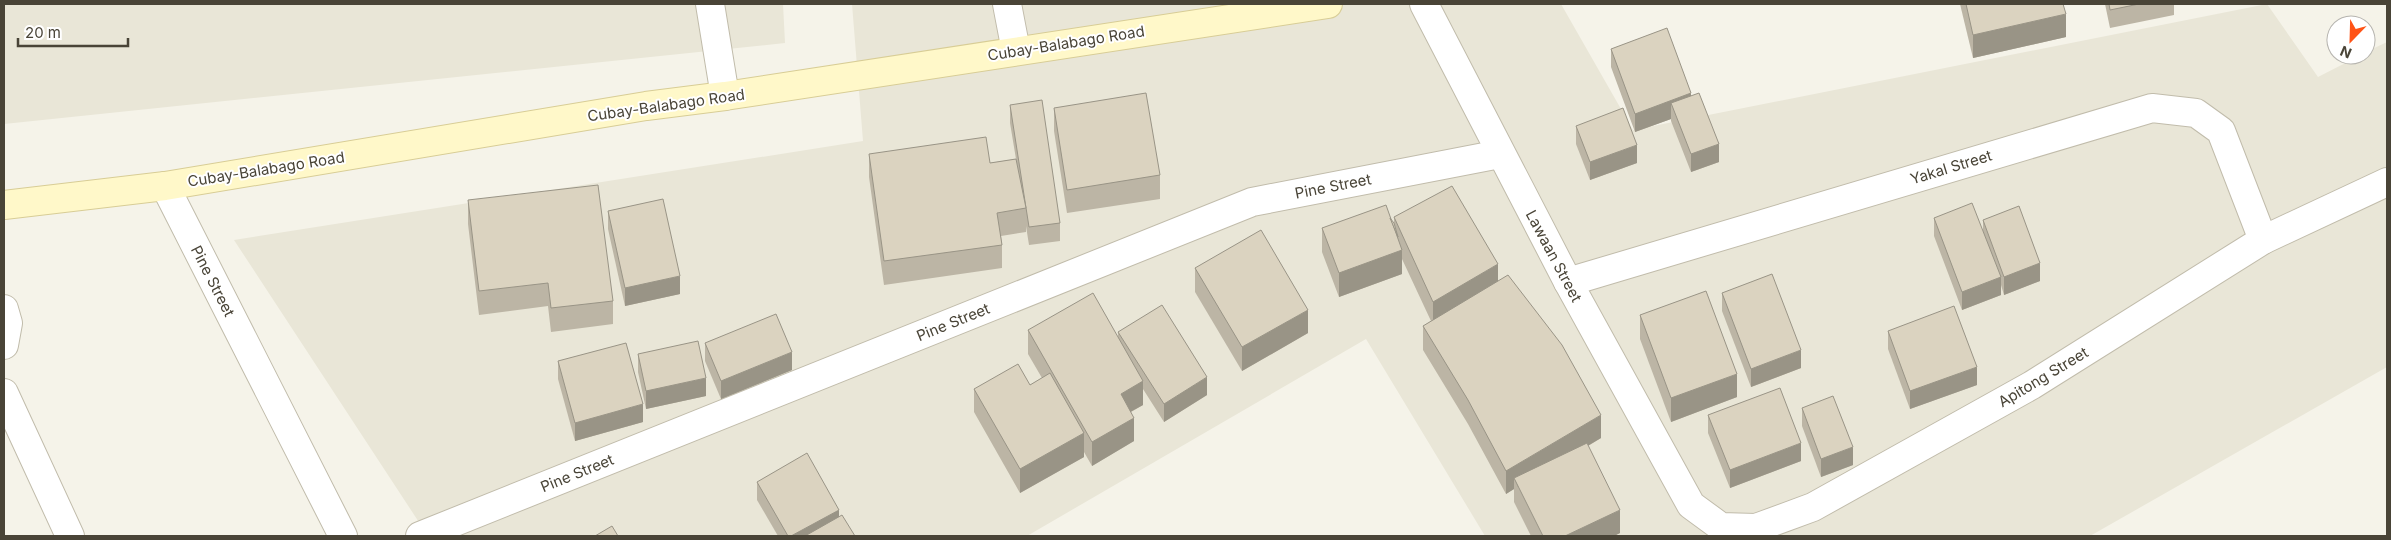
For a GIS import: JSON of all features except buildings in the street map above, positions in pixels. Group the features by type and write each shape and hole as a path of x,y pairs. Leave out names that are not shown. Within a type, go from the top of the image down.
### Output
{"main road":[{"name":"Cubay-Balabago Road","path":"4,205 165,186 646,106 725,96 1328,4"}],"street":[{"path":"710,4 725,96"},
{"path":"1007,4 1016,51"},
{"name":"Lawaan Street","path":"1424,4 1500,154 1568,282 1691,505"},
{"name":"Yakal Street","path":"1568,282 2152,108 2196,113 2221,131 2262,240"},
{"name":"Pine Street","path":"420,536 1252,202 1500,154"},
{"name":"Apitong Street","path":"1691,505 1721,527 1756,528 1813,507 2032,385 2262,240 2387,182"},
{"name":"Pine Street","path":"165,186 343,536"},
{"path":"4,309 8,323 4,345"},
{"path":"4,393 70,536"}],"shaded area":[{"path":"4,4 783,4 785,43 4,124"},
{"path":"852,4 1561,4 1633,130 2267,4 2318,77 2341,65 2376,65 2376,47 2387,42 2387,367 2090,536 1485,536 1366,339 1027,536 428,536 234,240 863,141"}]}
